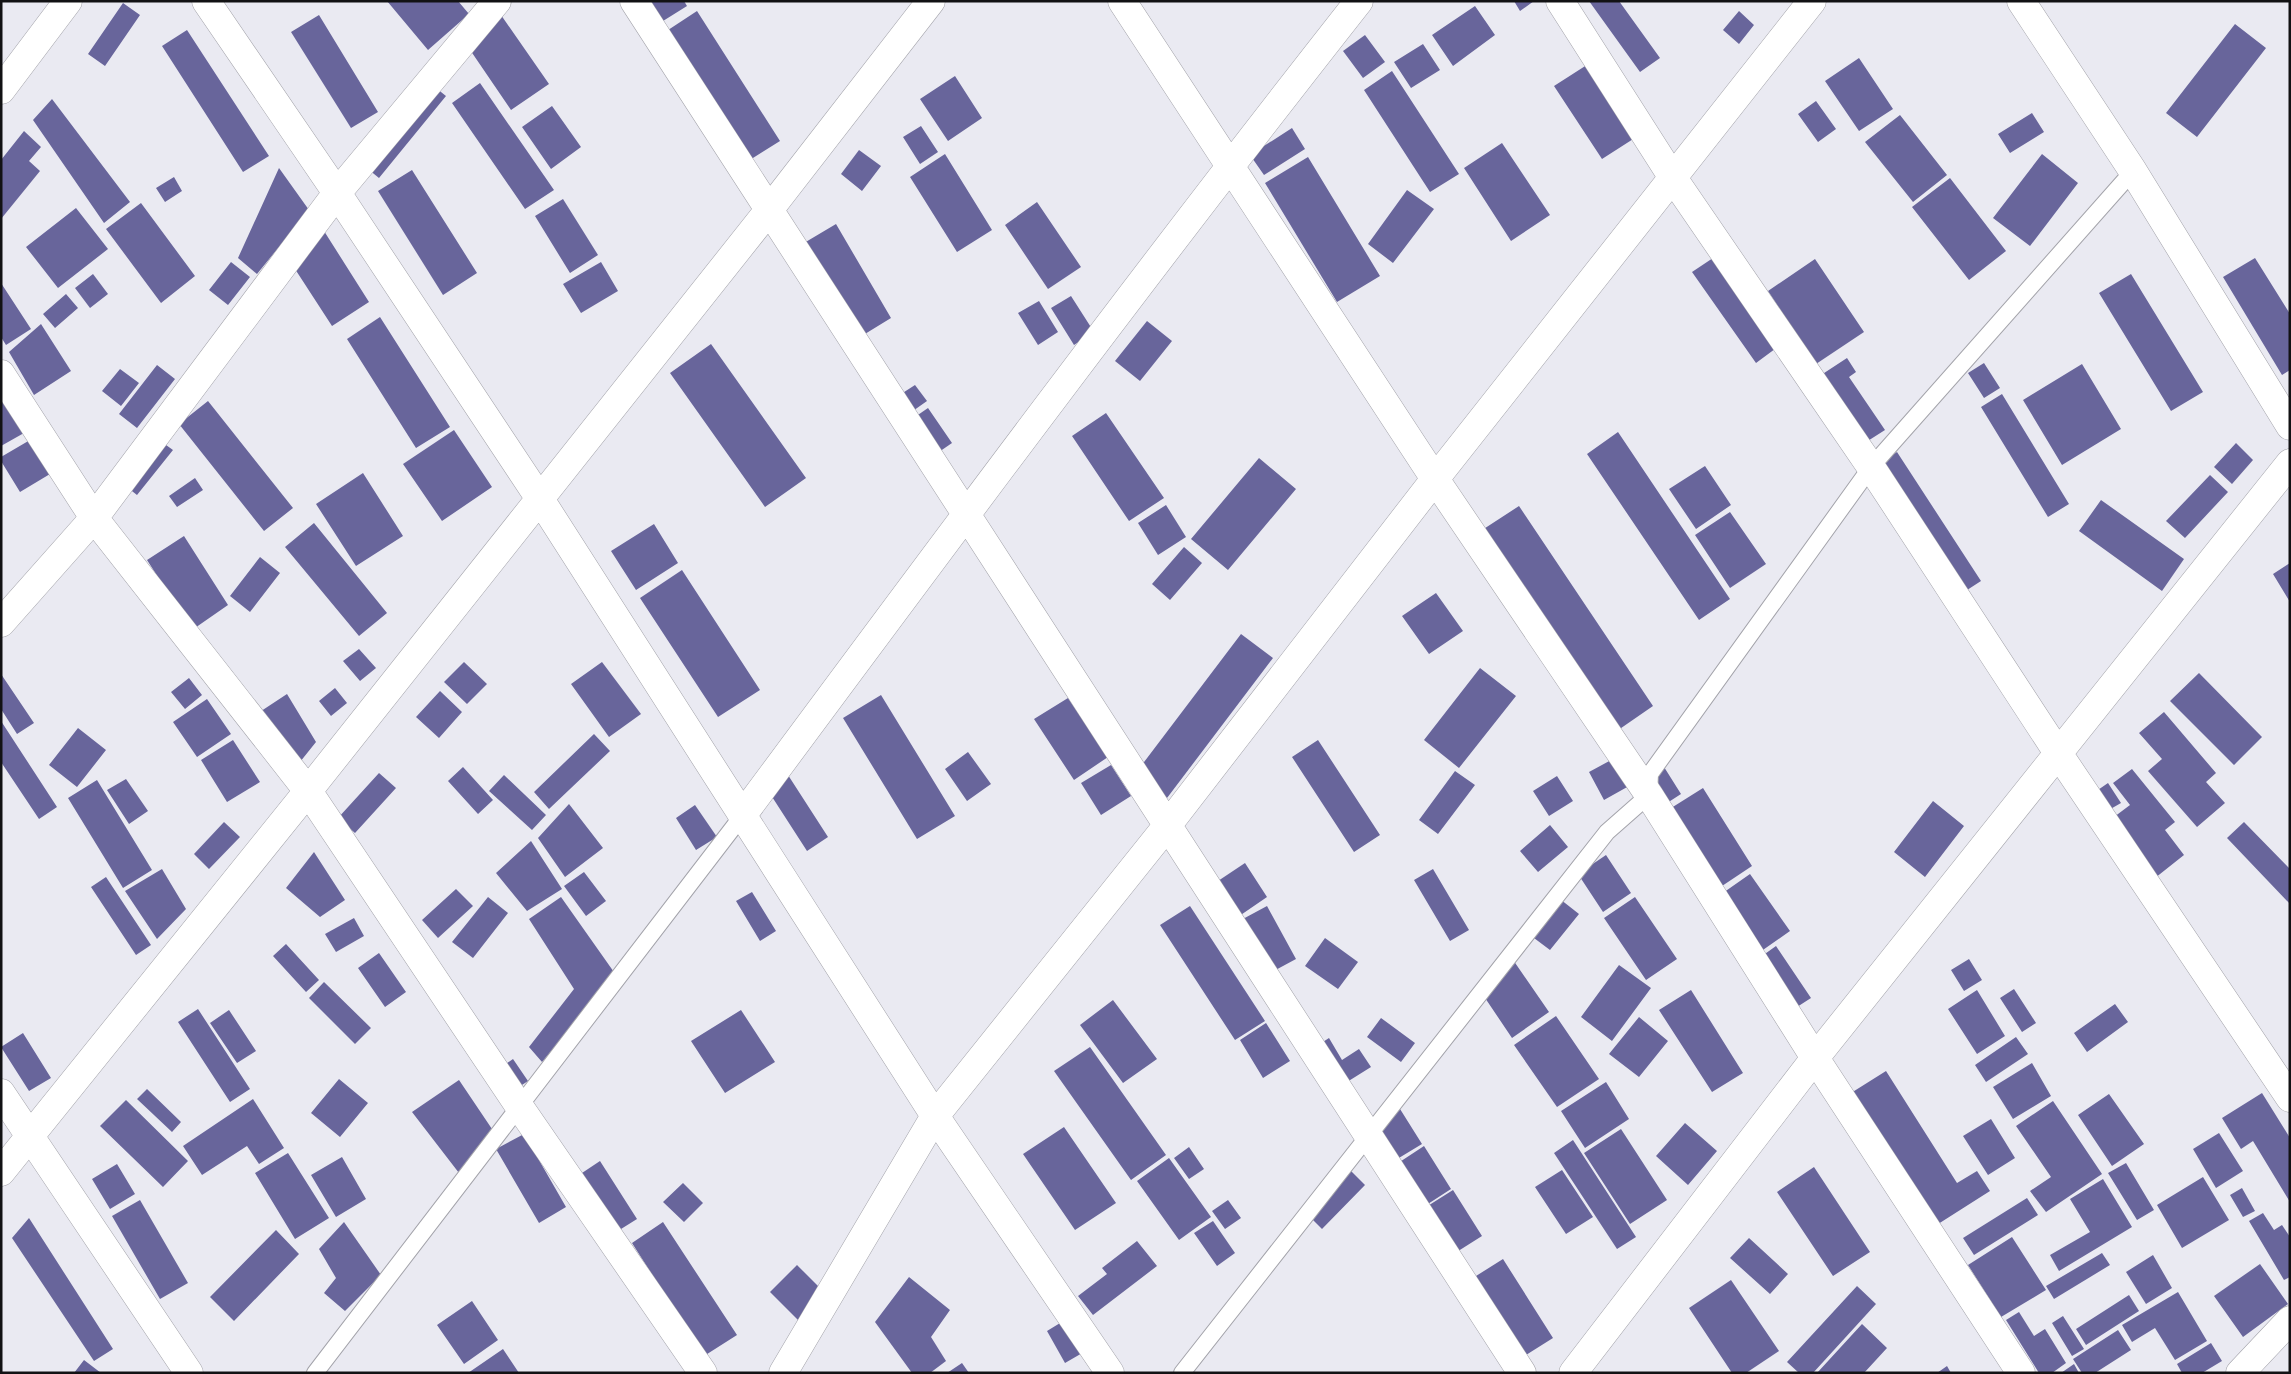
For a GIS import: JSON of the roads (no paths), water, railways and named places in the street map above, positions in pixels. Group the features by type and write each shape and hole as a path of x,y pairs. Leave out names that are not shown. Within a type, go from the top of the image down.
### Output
{"street":[{"path":"1,90 68,1"},
{"path":"206,1 337,193 540,499 935,1116 1110,1373"},
{"path":"1,623 94,518 337,193 497,1"},
{"path":"634,1 1522,1373"},
{"path":"1,1172 540,499 769,210 931,1"},
{"path":"1122,1 1435,479 1649,795 1815,1058 2021,1373"},
{"path":"742,816 966,514 1229,166 1359,1"},
{"path":"1560,1 1673,178 1871,467 2058,753 2290,1098"},
{"path":"783,1373 935,1116 1167,826 1435,479 1812,1"},
{"path":"2021,1 2133,171 2290,426"},
{"path":"1,374 94,518 308,791 519,1106 703,1373"},
{"path":"1573,1373 1815,1058 2290,463"},
{"path":"1,1093 189,1373"},
{"path":"2240,1373 2290,1320"}],"lane":[{"path":"1182,1373 1607,832 1649,795 1650,774 1871,467 2133,171"},
{"path":"315,1373 742,816"}]}
